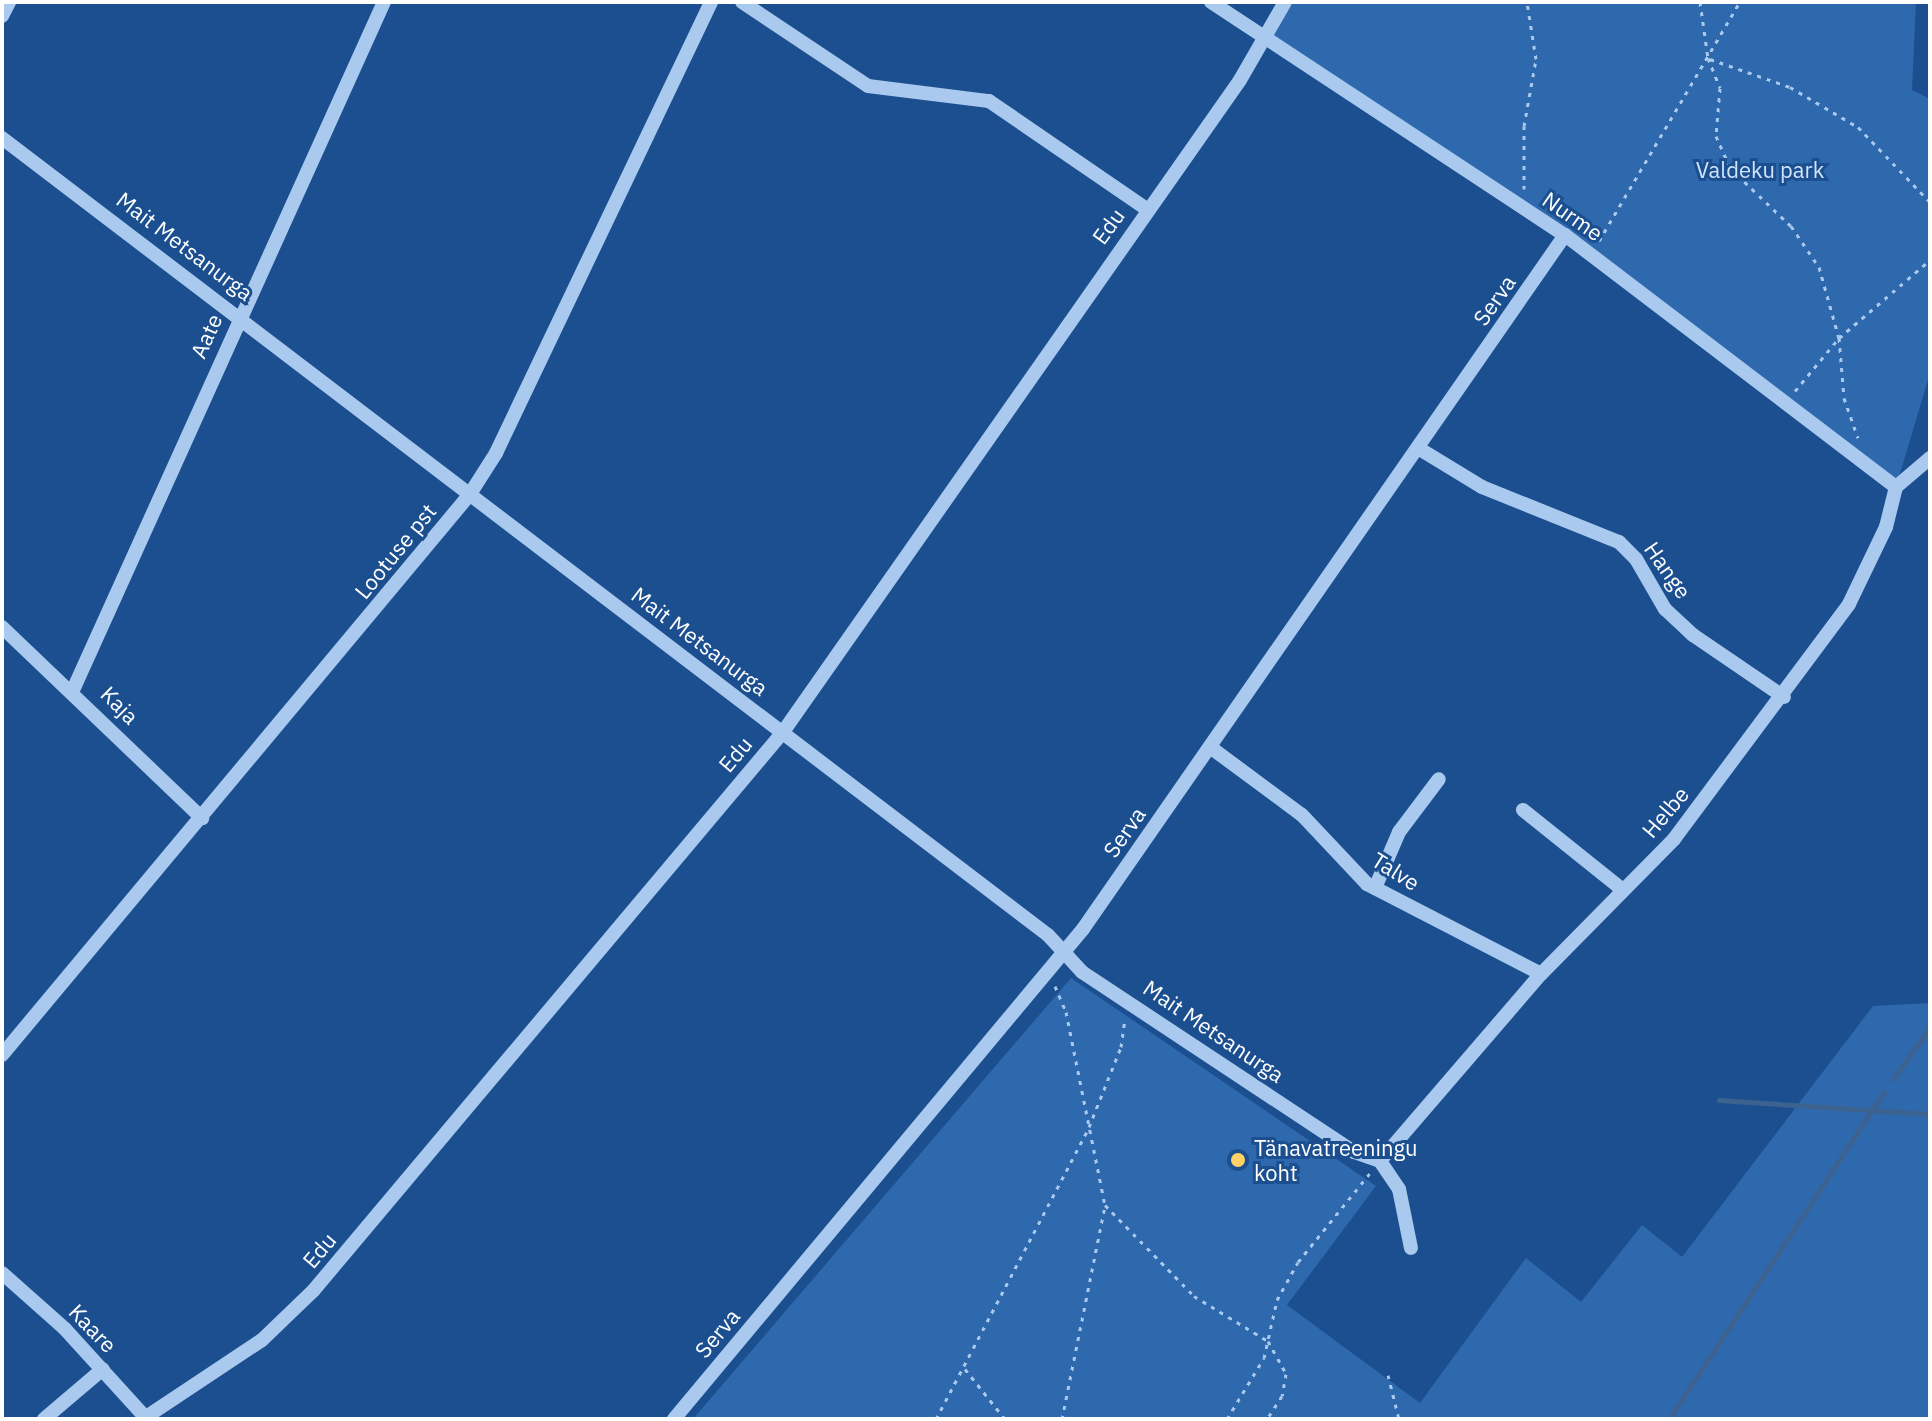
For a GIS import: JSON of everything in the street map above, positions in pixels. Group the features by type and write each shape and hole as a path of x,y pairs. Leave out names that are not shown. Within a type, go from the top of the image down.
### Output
{"street":[{"path":"2,16 9,2"},
{"name":"Aate","path":"73,690 239,314 384,2"},
{"name":"Lootuse pst","path":"2,1055 470,494 496,453 711,2"},
{"path":"742,2 868,86 989,101 1147,209"},
{"name":"Nurme","path":"1211,2 1565,235 1866,461 1896,487"},
{"name":"Edu","path":"146,1418 262,1340 313,1291 783,732 1240,80 1285,2"},
{"name":"Mait Metsanurga","path":"2,138 239,314 783,732 1065,952 1082,972 1354,1152 1380,1161"},
{"name":"Serva","path":"674,1419 1065,952 1565,235"},
{"name":"Hange","path":"1418,448 1482,487 1619,542 1636,559 1665,609 1693,635 1784,697"},
{"path":"1896,487 1930,458"},
{"name":"Helbe","path":"1380,1161 1541,974 1674,839 1784,697 1849,604 1886,527 1896,487"},
{"name":"Kaja","path":"2,627 73,690 202,818"},
{"name":"Talve","path":"1210,747 1302,815 1375,888 1541,974"},
{"path":"1375,888 1399,832 1439,779"},
{"path":"1523,810 1623,890"},
{"path":"1380,1161 1399,1189 1411,1248"},
{"name":"Kaare","path":"2,1273 103,1369 146,1418"},
{"path":"44,1419 103,1369"}],"path":[{"path":"1524,209 1524,126 1536,59 1527,2"},
{"path":"1700,2 1708,58 1720,88 1716,136 1730,168 1791,226 1819,267 1839,338 1844,398 1866,461"},
{"path":"1591,255 1740,2"},
{"path":"1708,58 1790,87 1858,127 1930,202"},
{"path":"1787,402 1839,338 1930,260"},
{"path":"1048,972 1066,1012 1105,1205 1062,1419"},
{"path":"936,1419 965,1369 1089,1127 1121,1047 1128,1000"},
{"path":"1227,1419 1264,1358 1277,1300 1298,1262 1380,1161"},
{"path":"1105,1205 1194,1296 1268,1341 1286,1374 1282,1396 1267,1419"},
{"path":"965,1369 1005,1419"},
{"path":"1388,1375 1399,1419"}],"green space":[{"name":"Valdeku park","path":"1285,2 1916,2 1912,90 1930,99 1930,373 1896,487 1565,235 1264,37"},
{"path":"1071,978 1376,1186 1287,1305 1420,1403 1526,1258 1581,1302 1642,1225 1682,1257 1873,1006 1930,1003 1930,1419 693,1419"}],"waterway":[{"path":"1893,1079 1930,1027"},
{"path":"1669,1419 1884,1092"},
{"path":"1719,1100 1930,1114"}],"place":[{"name":"Tänavatreeningu koht","path":"1238,1160"}]}
